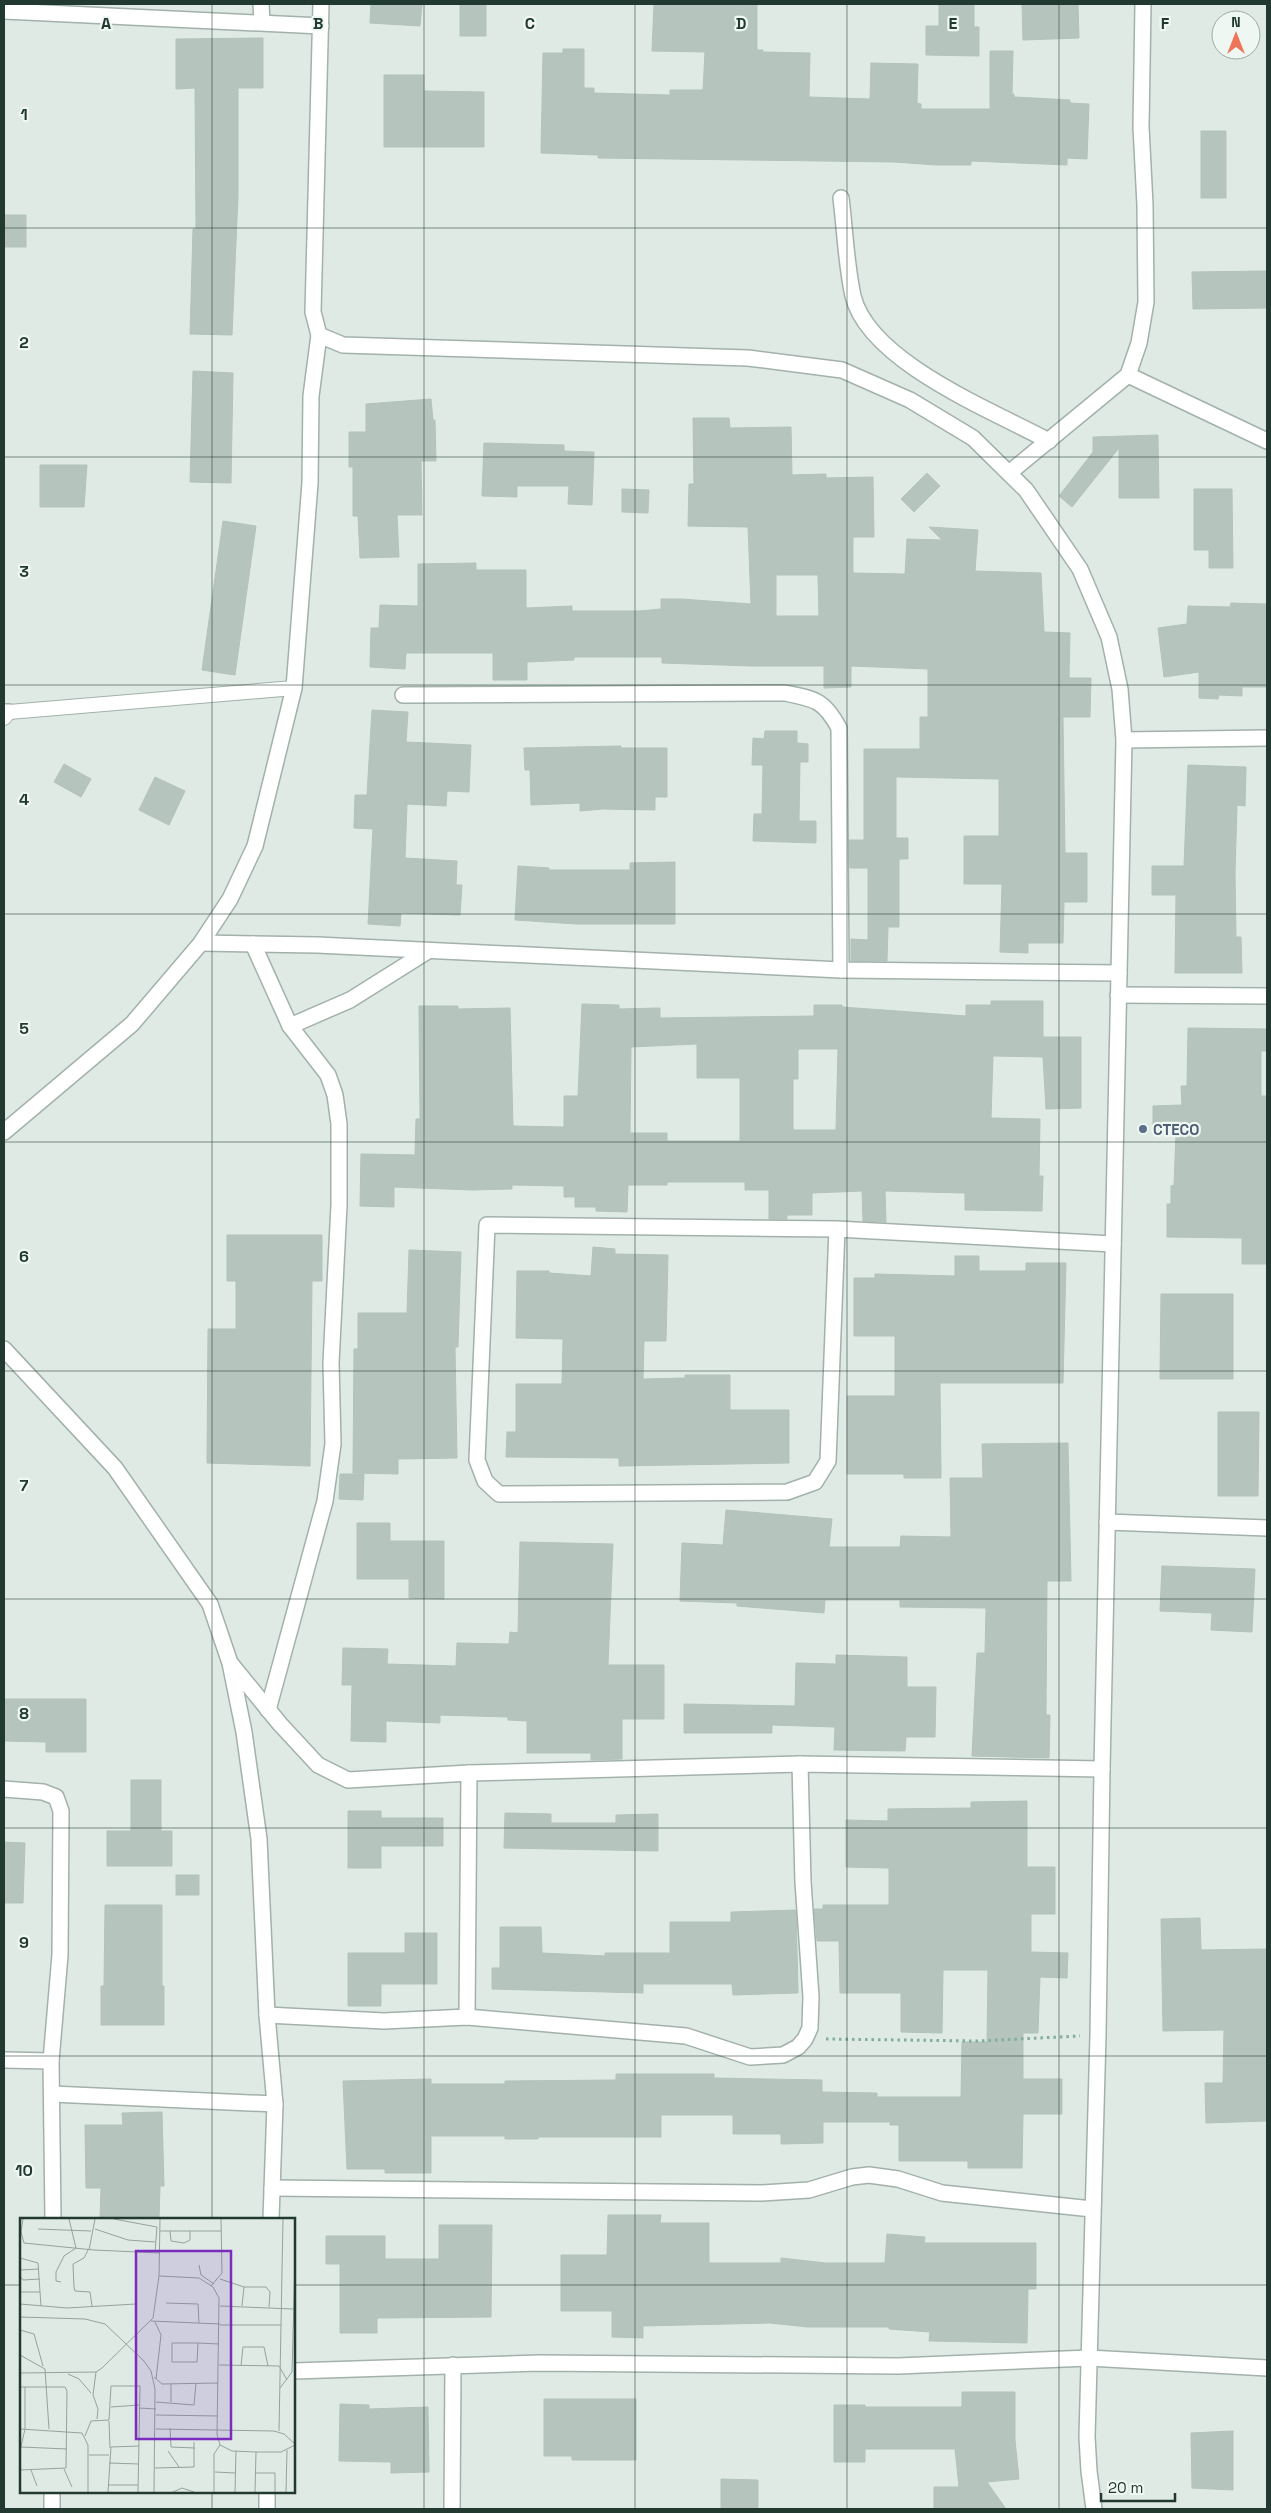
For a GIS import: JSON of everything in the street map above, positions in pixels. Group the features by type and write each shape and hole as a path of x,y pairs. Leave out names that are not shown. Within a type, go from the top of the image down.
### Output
{"street":[{"path":"261,4 262,22"},
{"path":"4,1132 132,1024 201,942 230,899 255,846 294,688 310,483 311,396 319,335 313,312 321,4"},
{"path":"1009,473 1128,375 1139,343 1146,302 1145,205 1140,127 1143,4"},
{"path":"4,11 321,26"},
{"path":"841,198 853,297 868,328 882,343 909,365 1049,441"},
{"path":"319,335 344,345 748,358 842,370 910,400 973,438 1009,473 1026,490 1080,569 1109,637 1120,689 1124,740 1098,2036 1089,2358 1088,2454 1094,2509"},
{"path":"1128,375 1267,441"},
{"path":"403,695 785,693 806,697 828,708 838,728 841,970"},
{"path":"1124,740 1267,738"},
{"path":"201,942 841,970 1119,973"},
{"path":"254,944 290,1026 328,1075 335,1095 339,1124 339,1206 331,1363 333,1444 325,1501 268,1710"},
{"path":"290,1026 350,1000 428,951"},
{"path":"1118,995 1267,996"},
{"path":"837,1229 828,1461 815,1482 787,1492 499,1494 485,1481 477,1460 487,1225 837,1229 1113,1244"},
{"path":"4,1350 115,1468 210,1604 230,1663 244,1732 259,1839 267,2015 275,2104 272,2218"},
{"path":"1107,1522 1267,1528"},
{"path":"230,1663 268,1710 318,1765 348,1780 469,1773 800,1764 1102,1768"},
{"path":"267,2015 384,2020 467,2017 686,2036 750,2057 783,2054 798,2047 805,2039 810,2028 800,1764"},
{"path":"467,2017 469,1773"},
{"path":"4,1789 43,1792 56,1797 61,1811 60,1955 51,2061 53,2218"},
{"path":"4,2060 51,2061"},
{"path":"52,2094 275,2104"},
{"path":"272,2188 638,2190 761,2193 809,2190 852,2177 869,2175 898,2179 942,2194 1092,2209"},
{"path":"295,2370 453,2365 727,2364 898,2366 1089,2358 1267,2368"},
{"path":"452,2509 453,2365"},
{"path":"52,2493 52,2509"},
{"path":"267,2493 267,2509"}],"lane":[{"path":"5,714 294,688"}],"path":[{"path":"805,2039 977,2041 1098,2036"}],"building":[{"path":"371,4 422,4 420,26 370,23"},
{"path":"460,4 486,4 486,36 460,36"},
{"path":"654,4 757,4 757,50 763,50 763,52 810,53 809,97 870,99 871,63 918,64 917,103 921,104 921,109 990,109 990,51 1013,51 1012,94 1014,94 1014,97 1070,100 1070,103 1089,104 1087,159 1067,158 1067,165 971,161 971,165 936,165 894,162 598,158 598,155 541,153 543,53 563,53 563,49 584,49 584,88 594,88 594,93 670,95 670,90 703,90 705,52 652,51"},
{"path":"939,4 974,4 974,27 979,27 979,56 926,55 926,26 939,26"},
{"path":"1022,4 1078,4 1079,38 1023,40"},
{"path":"263,38 263,88 238,88 238,196 232,335 190,334 193,229 196,229 195,88 176,89 176,39"},
{"path":"384,75 424,75 424,91 484,92 484,147 384,147"},
{"path":"1201,131 1226,131 1226,198 1201,198"},
{"path":"4,215 26,215 26,247 4,247"},
{"path":"1267,271 1267,308 1193,309 1192,272"},
{"path":"193,371 233,373 231,483 190,482"},
{"path":"431,399 433,420 435,420 436,461 421,461 422,515 397,515 399,557 360,558 358,516 353,516 353,467 349,467 349,432 366,432 366,404"},
{"path":"693,418 729,418 730,428 791,427 792,475 826,474 826,478 873,477 874,537 853,537 853,573 905,574 907,539 942,540 929,527 978,530 975,571 1041,573 1044,632 1070,633 1069,678 1091,678 1090,717 1063,717 1065,853 1087,853 1087,902 1064,902 1063,943 1028,943 1028,953 1000,952 1002,884 964,884 964,836 999,836 999,779 896,777 896,838 908,838 908,859 899,859 899,927 888,927 887,961 851,961 851,939 868,940 868,868 850,868 849,840 864,840 864,749 920,749 920,717 928,717 928,669 851,666 851,687 824,688 824,666 662,663 662,657 574,657 574,660 527,662 527,680 493,680 493,653 406,653 405,669 370,667 371,628 379,628 380,605 418,606 418,564 476,563 476,570 526,570 526,608 572,606 572,611 640,611 661,609 661,599 751,604 748,527 688,526 689,484 694,484","holes":["776,575 818,575 819,616 776,616"]},
{"path":"1158,435 1159,498 1119,498 1119,448 1072,507 1059,496 1093,452 1093,437"},
{"path":"484,443 564,445 564,451 594,452 592,505 568,504 569,486 517,486 517,497 482,496"},
{"path":"40,465 87,465 84,507 40,507"},
{"path":"927,473 940,486 914,512 901,499"},
{"path":"622,489 649,490 648,513 622,512"},
{"path":"1194,489 1232,489 1233,568 1209,568 1209,550 1194,550"},
{"path":"223,521 256,526 235,675 202,670"},
{"path":"1231,603 1267,604 1267,687 1242,687 1242,696 1219,695 1218,699 1199,698 1199,672 1164,677 1158,628 1187,624 1188,606 1230,607"},
{"path":"372,710 408,712 406,742 471,745 469,792 447,791 446,806 407,804 405,858 457,861 456,885 462,885 460,915 401,913 400,926 368,924 373,829 354,828 355,795 367,795"},
{"path":"765,731 797,731 797,743 808,744 808,762 800,762 799,821 816,821 816,843 753,841 754,814 762,814 763,765 752,765 753,738 764,739"},
{"path":"621,746 621,748 667,748 667,797 655,797 655,810 603,809 580,811 580,803 531,805 530,770 525,770 524,748"},
{"path":"64,764 91,779 81,797 54,782"},
{"path":"1188,765 1246,767 1245,806 1237,805 1235,874 1236,937 1241,937 1242,973 1175,973 1176,895 1152,895 1152,866 1184,866"},
{"path":"155,777 185,791 169,825 139,810"},
{"path":"675,862 675,924 576,924 515,920 518,866 549,868 549,870 630,870 630,863"},
{"path":"991,1001 1043,1001 1043,1037 1081,1037 1081,1108 1046,1109 1043,1057 993,1056 991,1118 1040,1119 1039,1176 1043,1176 1042,1211 965,1210 965,1193 885,1191 886,1222 863,1221 862,1191 812,1193 812,1215 787,1215 787,1219 769,1219 769,1190 745,1190 745,1182 667,1182 667,1185 628,1185 627,1212 596,1211 596,1207 575,1207 575,1197 564,1197 564,1186 512,1185 512,1189 473,1190 394,1187 394,1207 360,1206 361,1154 415,1155 416,1119 420,1119 419,1006 458,1006 458,1009 510,1008 513,1126 564,1127 564,1096 578,1096 582,1004 619,1005 619,1009 660,1008 660,1018 814,1016 814,1005 842,1005 842,1007 966,1016 966,1005 991,1005","holes":["697,1044 697,1078 740,1078 740,1141 667,1141 667,1133 630,1133 631,1047","798,1049 838,1049 836,1130 793,1130 793,1079 798,1079"]},
{"path":"1188,1028 1267,1029 1267,1051 1261,1051 1261,1096 1267,1096 1267,1264 1242,1264 1242,1238 1167,1237 1167,1204 1171,1204 1171,1186 1174,1185 1176,1134 1153,1134 1153,1106 1182,1105 1181,1086 1187,1086"},
{"path":"227,1235 322,1235 322,1281 312,1281 310,1466 207,1463 208,1329 236,1329 236,1281 227,1281"},
{"path":"593,1247 615,1249 615,1254 668,1255 666,1341 644,1341 643,1379 685,1378 685,1375 730,1375 730,1410 789,1410 789,1463 619,1466 619,1458 506,1457 507,1432 516,1432 516,1384 562,1384 563,1339 516,1338 517,1271 549,1271 549,1273 591,1276"},
{"path":"409,1250 461,1252 458,1347 455,1347 457,1458 398,1459 398,1474 353,1473 354,1349 358,1349 358,1313 407,1313"},
{"path":"955,1256 979,1256 979,1271 1026,1271 1026,1263 1066,1263 1063,1383 940,1383 941,1478 904,1478 904,1474 847,1474 847,1396 895,1396 895,1336 854,1336 854,1278 875,1278 875,1274 955,1276"},
{"path":"1161,1294 1233,1294 1233,1379 1160,1379"},
{"path":"1218,1412 1259,1412 1258,1496 1218,1496"},
{"path":"1068,1443 1071,1581 1047,1581 1046,1715 1050,1715 1049,1758 972,1756 977,1653 985,1653 986,1608 900,1607 900,1600 825,1600 824,1613 737,1606 737,1603 680,1601 682,1543 723,1545 726,1510 832,1519 829,1547 900,1547 901,1536 951,1537 950,1478 983,1478 982,1444"},
{"path":"340,1474 364,1474 363,1500 339,1499"},
{"path":"357,1523 390,1523 390,1541 444,1541 444,1599 409,1598 409,1579 357,1579"},
{"path":"520,1542 613,1544 608,1665 664,1665 664,1719 622,1719 622,1759 591,1760 591,1753 527,1753 527,1721 508,1720 508,1717 440,1715 440,1723 386,1721 386,1742 351,1741 352,1685 342,1685 343,1648 388,1649 387,1664 456,1666 457,1643 509,1644 510,1632 518,1633"},
{"path":"1162,1566 1255,1569 1252,1632 1211,1630 1212,1613 1160,1611"},
{"path":"836,1655 907,1657 907,1687 936,1687 935,1737 906,1737 905,1751 834,1750 835,1727 772,1725 772,1733 684,1733 684,1704 795,1706 796,1663 836,1664"},
{"path":"4,1699 86,1699 86,1752 46,1752 46,1742 4,1741"},
{"path":"131,1780 161,1780 161,1831 172,1831 172,1866 107,1866 107,1831 131,1831"},
{"path":"1027,1801 1027,1867 1055,1867 1055,1914 1031,1914 1031,1952 1068,1953 1067,1978 1040,1977 1038,2033 1023,2033 1023,2079 1062,2079 1062,2114 1023,2114 1022,2168 968,2168 968,2161 899,2161 899,2125 890,2125 890,2122 823,2122 823,2143 781,2144 781,2134 733,2134 733,2115 661,2115 661,2137 538,2137 538,2139 505,2139 505,2136 431,2136 431,2173 385,2173 385,2169 347,2169 343,2081 431,2079 431,2084 505,2084 505,2081 616,2080 616,2074 714,2074 714,2078 822,2080 822,2092 877,2093 877,2097 961,2097 962,2042 987,2042 988,1970 943,1970 942,2033 901,2032 901,1993 840,1993 839,1941 817,1941 814,1909 823,1909 823,1905 889,1905 889,1868 846,1867 846,1820 888,1821 888,1809 971,1808 971,1802"},
{"path":"348,1811 381,1811 381,1818 443,1818 443,1846 381,1846 381,1868 348,1868"},
{"path":"505,1813 551,1814 551,1823 616,1823 616,1815 658,1814 658,1851 504,1848"},
{"path":"4,1842 25,1843 23,1903 4,1903"},
{"path":"176,1875 199,1875 199,1895 176,1895"},
{"path":"105,1905 162,1905 164,2025 101,2025 101,1986 104,1986"},
{"path":"796,1910 798,1993 733,1995 732,1984 643,1984 643,1993 492,1989 492,1968 500,1968 500,1927 541,1927 542,1953 605,1956 605,1953 670,1953 670,1922 731,1922 731,1912"},
{"path":"1200,1918 1201,1950 1267,1949 1267,2121 1206,2123 1205,2083 1223,2083 1224,2030 1163,2031 1161,1919"},
{"path":"405,1933 437,1933 437,1984 381,1984 381,2006 348,2006 348,1953 405,1953"},
{"path":"162,2112 164,2186 160,2186 159,2218 100,2218 101,2188 86,2188 85,2125 123,2125 122,2113"},
{"path":"608,2215 661,2215 660,2223 709,2223 709,2263 781,2263 781,2258 826,2263 885,2263 887,2234 925,2237 924,2243 1036,2243 1036,2289 1028,2289 1027,2343 929,2341 930,2332 889,2329 889,2327 808,2327 770,2323 643,2326 643,2338 612,2337 612,2311 561,2311 561,2255 607,2255"},
{"path":"439,2225 492,2225 491,2317 377,2318 377,2333 340,2333 340,2264 326,2264 326,2236 385,2236 385,2259 439,2259"},
{"path":"962,2392 1015,2392 1015,2440 1019,2479 987,2482 1006,2509 934,2509 934,2487 959,2487 955,2449 865,2449 865,2462 834,2462 834,2405 865,2405 865,2407 962,2407"},
{"path":"544,2399 636,2399 636,2460 572,2460 572,2456 544,2456"},
{"path":"340,2404 369,2405 369,2409 428,2407 429,2472 391,2473 391,2462 339,2461"},
{"path":"1233,2431 1233,2490 1192,2488 1191,2433"},
{"path":"721,2479 758,2480 758,2509 721,2509"}],"place":[{"name":"CTECO","path":"1143,1129"}]}
